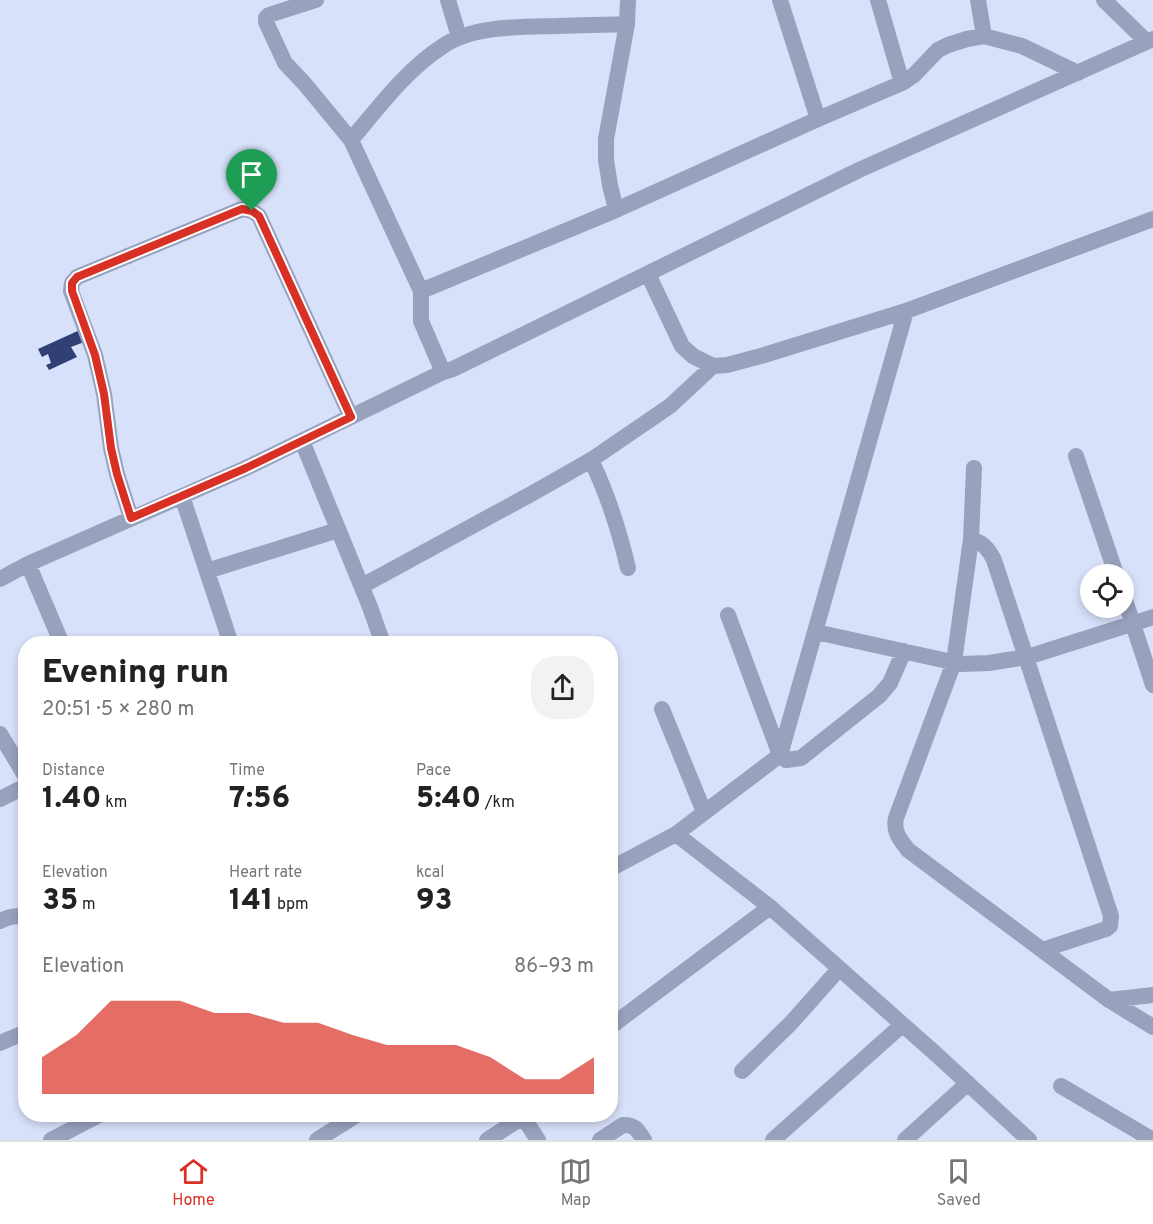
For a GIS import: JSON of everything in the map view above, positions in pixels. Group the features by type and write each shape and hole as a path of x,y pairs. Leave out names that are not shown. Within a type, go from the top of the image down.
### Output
{"street":[{"path":"316,0 269,15 266,22 285,63 351,140 421,291 422,321 443,372"},
{"path":"448,0 459,37"},
{"path":"616,210 606,160 606,139 627,24 628,0"},
{"path":"780,0 818,119"},
{"path":"878,0 902,83"},
{"path":"978,0 984,36"},
{"path":"0,579 28,564 246,468 859,170 1150,41 1104,0"},
{"path":"351,140 407,75 443,45 459,37 485,30 627,24"},
{"path":"421,291 616,210 902,83 914,75 938,50 967,39 984,36 1022,46 1078,73"},
{"path":"131,518 111,448 104,394 95,355 72,291 72,283 77,277 242,209 252,211 259,216 351,417"},
{"path":"648,274 682,346 693,356 713,366 727,365 906,311 1153,219"},
{"path":"618,864 676,834 780,755 906,311"},
{"path":"362,586 591,460 670,406 713,366"},
{"path":"302,441 380,636"},
{"path":"1076,456 1113,564"},
{"path":"591,460 612,508 628,568"},
{"path":"974,468 971,538 954,662 894,826 898,837 908,850 1109,1000 1153,1027"},
{"path":"182,496 228,636"},
{"path":"207,571 338,530"},
{"path":"971,538 981,542 989,549 994,560 1112,921 1106,929 1042,950"},
{"path":"28,564 59,636"},
{"path":"729,615 780,755 786,760 801,758 879,696 890,682 904,651"},
{"path":"816,632 961,664 988,663 1027,657 1153,616"},
{"path":"1130,618 1153,685"},
{"path":"662,709 705,812"},
{"path":"0,734 18,764"},
{"path":"0,799 18,790"},
{"path":"676,834 770,908 1029,1140"},
{"path":"618,1022 770,908"},
{"path":"0,921 18,916"},
{"path":"742,1071 791,1023 839,969"},
{"path":"1109,1000 1153,995"},
{"path":"773,1140 902,1024"},
{"path":"0,1043 18,1035"},
{"path":"905,1140 968,1083"},
{"path":"1061,1086 1153,1140"},
{"path":"51,1140 86,1122"},
{"path":"317,1140 345,1122"},
{"path":"487,1140 513,1122"},
{"path":"526,1122 538,1140"},
{"path":"600,1140 623,1125 631,1125 644,1140"}],"building":[{"path":"82,329 87,341 71,347 77,357 49,370 46,365 51,363 48,354 42,357 38,349"}],"route":[{"path":"242,209 252,211 259,216 351,417 246,468 131,518 111,448 104,394 95,355 72,291 72,283 77,277 242,209"}]}
